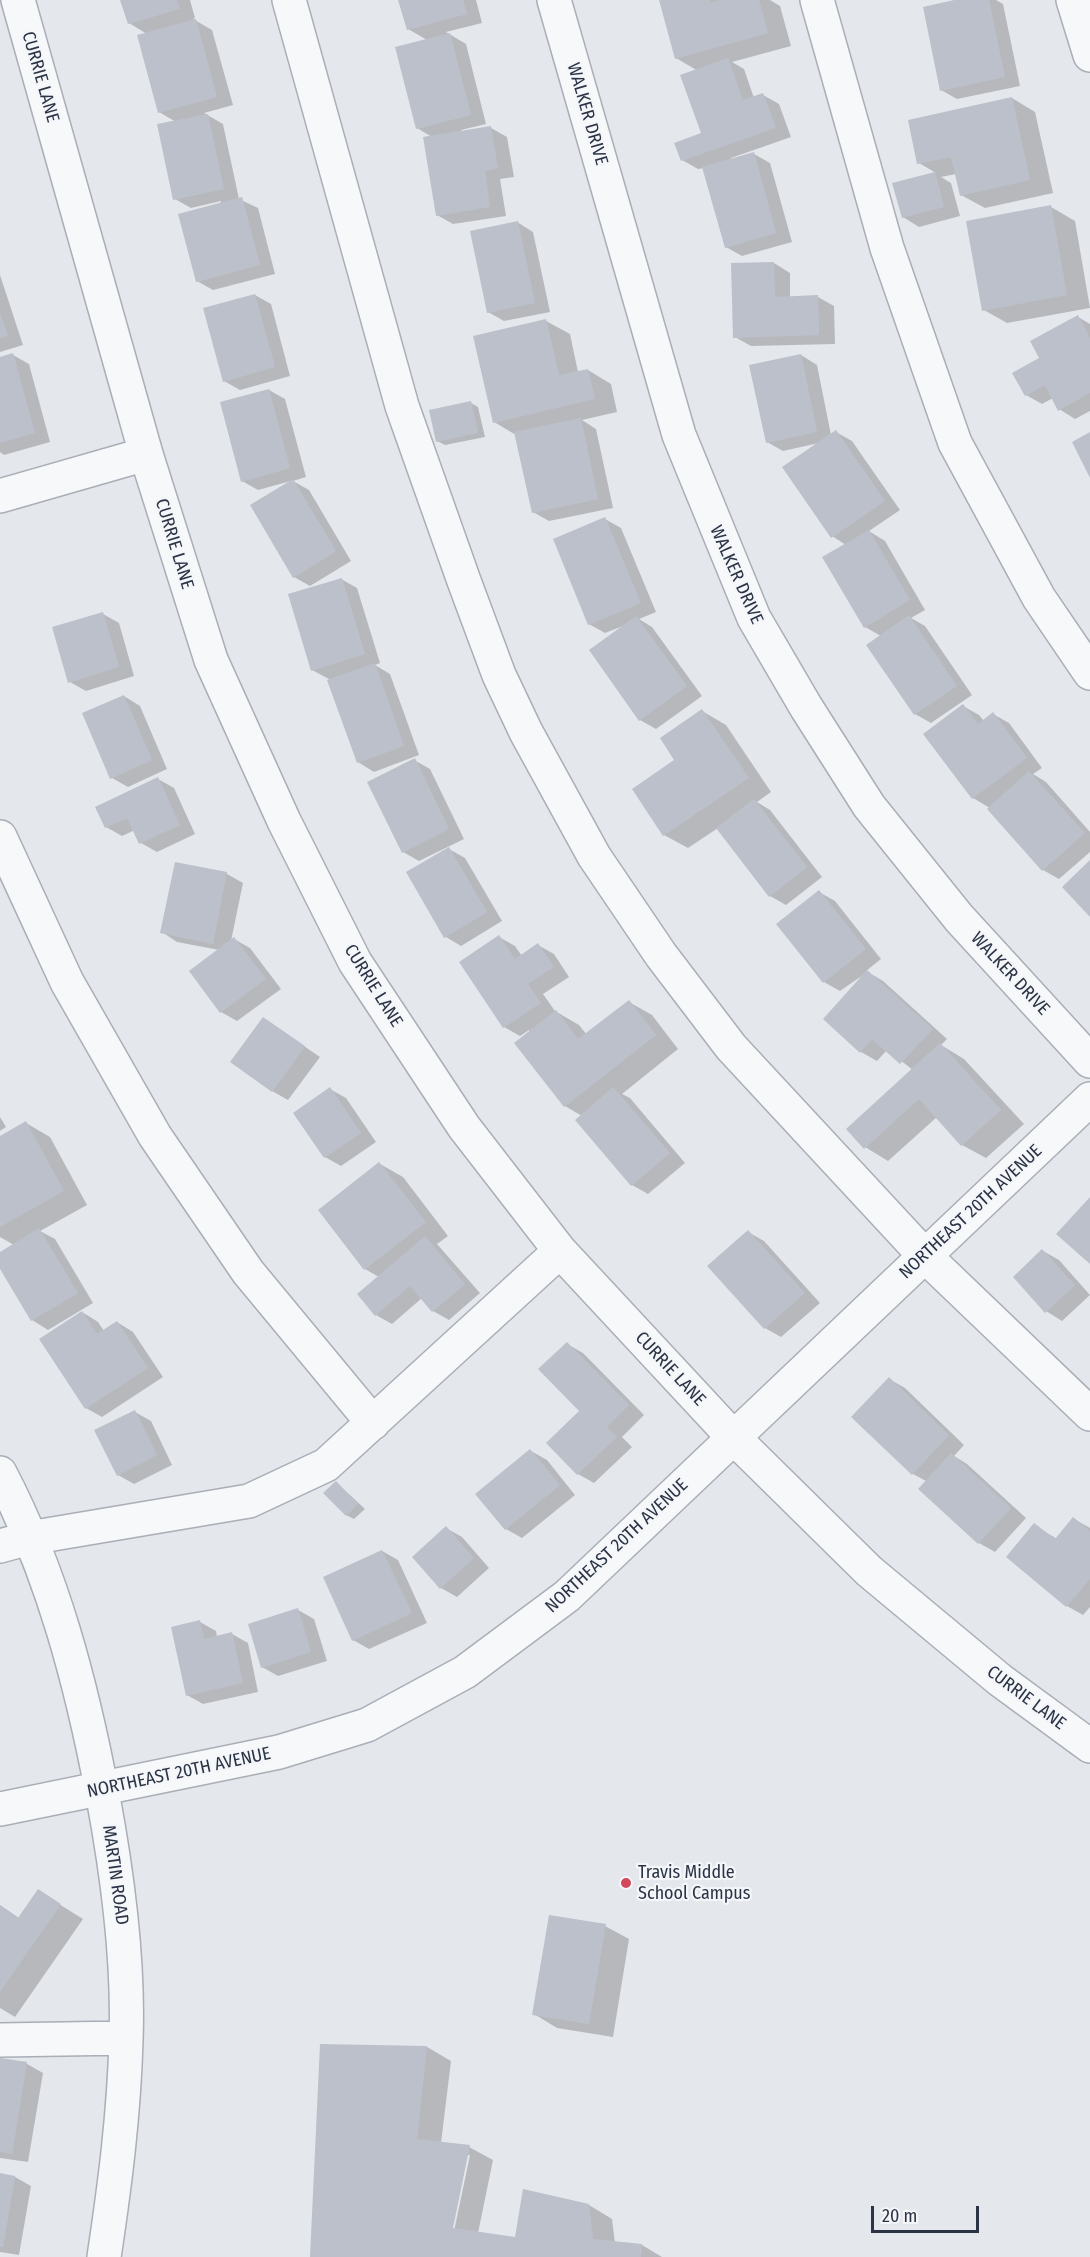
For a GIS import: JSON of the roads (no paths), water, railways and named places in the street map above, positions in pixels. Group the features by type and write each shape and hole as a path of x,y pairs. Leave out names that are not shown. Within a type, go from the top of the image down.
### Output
{"street":[{"name":"CURRIE LANE","path":"18,0 146,454 211,660 284,821 355,962 464,1127 560,1251 734,1437 869,1571 1000,1680 1090,1746"},
{"path":"289,0 402,406 499,675 526,732 594,856 661,955 731,1047 925,1256 1090,1414"},
{"name":"WALKER DRIVE","path":"555,0 679,435 754,618 806,707 869,806 959,918 1090,1061"},
{"path":"818,0 887,248 955,443 1040,598 1090,673"},
{"path":"1073,0 1090,55"},
{"path":"0,496 146,454"},
{"path":"0,837 68,982 155,1136 248,1272 373,1423"},
{"name":"NORTHEAST 20TH AVENUE","path":"0,1809 102,1790 279,1752 367,1725 465,1672 567,1596 1090,1099"},
{"path":"14,1542 249,1501 326,1465 560,1251"},
{"name":"MARTIN ROAD","path":"0,1473 14,1542 50,1589 71,1656 92,1737 121,1920 126,2038 121,2143 104,2257"},
{"path":"0,2040 126,2038"}],"place":[{"name":"Travis Middle School Campus","path":"626,1883"}]}
